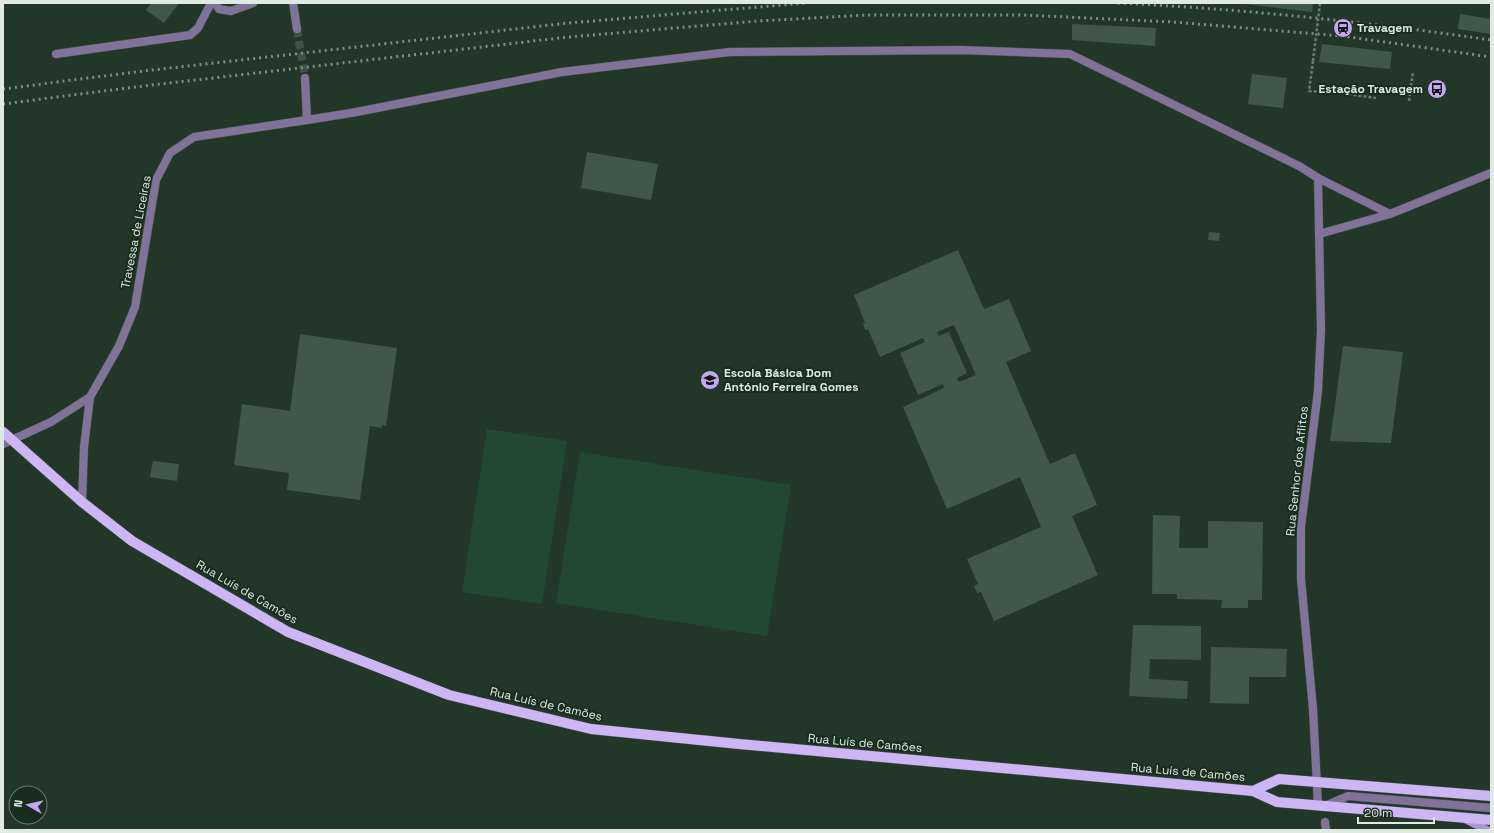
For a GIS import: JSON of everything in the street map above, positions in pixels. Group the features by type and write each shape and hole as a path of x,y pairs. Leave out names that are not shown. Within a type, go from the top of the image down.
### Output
{"main road":[{"name":"Rua Luís de Camões","path":"3,432 7,442 132,542 288,632 449,695 591,729 755,746 1253,791 1277,802 1491,820"},
{"name":"Rua Luís de Camões","path":"1253,791 1279,780 1491,796"}],"street":[{"path":"56,54 190,35 198,28 211,3"},
{"path":"215,3 219,9 231,11 253,3"},
{"path":"293,3 297,29"},
{"name":"Travessa de Liceiras","path":"82,502 84,446 90,397 119,346 135,307 156,180 170,153 194,137 351,113 562,72 730,52 960,50 1070,54 1299,166 1318,178 1390,214"},
{"path":"304,78 307,120"},
{"path":"1319,234 1390,214 1491,173"},
{"name":"Rua Senhor dos Aflitos","path":"1318,178 1321,330 1318,383 1301,527 1301,579 1313,709 1317,782 1321,806"},
{"name":"Travessa de Liceiras","path":"7,442 51,422 90,397"},
{"path":"1321,806 1348,796 1491,808"},
{"path":"1462,818 1487,830"}],"path":[{"path":"1320,3 1309,91 1376,98"},
{"path":"1409,100 1413,72"}],"green space":[{"path":"487,429 567,441 542,604 462,592"},
{"path":"580,452 791,485 767,636 556,603"}],"building":[{"path":"151,3 179,3 164,23 146,10"},
{"path":"1237,3 1313,3 1312,12"},
{"path":"1460,14 1491,19 1491,34 1458,29"},
{"path":"1072,24 1156,28 1155,46 1072,40"},
{"path":"1322,44 1392,52 1390,69 1319,62"},
{"path":"1252,74 1287,78 1283,108 1248,104"},
{"path":"587,152 658,164 651,200 581,188"},
{"path":"1209,232 1220,233 1219,241 1208,240"},
{"path":"958,250 984,309 1009,299 1031,351 1006,362 1050,464 1075,453 1097,505 1072,516 1098,575 994,621 981,592 977,593 974,586 978,584 967,559 1041,527 1020,477 947,509 903,407 944,388 943,384 918,395 900,353 925,342 923,338 880,357 868,329 865,330 863,324 865,323 854,295","holes":["954,325 976,375 959,382 957,378 967,373 949,332 939,336 937,332"]},
{"path":"300,334 397,348 386,426 382,425 382,428 370,426 360,500 287,490 289,473 234,465 242,404 290,411"},
{"path":"1343,346 1403,352 1391,443 1330,441"},
{"path":"153,461 179,464 177,481 150,477"},
{"path":"1153,515 1180,516 1179,548 1208,548 1208,521 1263,522 1262,600 1248,600 1248,608 1221,608 1222,600 1177,599 1177,594 1152,594"},
{"path":"1133,625 1201,626 1201,660 1150,659 1149,679 1188,681 1187,699 1129,696"},
{"path":"1211,647 1287,649 1286,677 1249,677 1249,704 1210,703"}],"tunnel":[{"path":"297,29 305,78"}],"railway":[{"path":"3,89 135,72 568,23 806,3"},
{"path":"1118,3 1305,17 1398,27 1491,40"},
{"path":"3,104 135,87 568,37 758,21 867,15 1023,15 1173,22 1342,36 1491,57"}],"place":[{"name":"Travagem","path":"1343,28"},
{"name":"Estação Travagem","path":"1437,89"},
{"name":"Escola Básica Dom António Ferreira Gomes","path":"710,380"}]}
